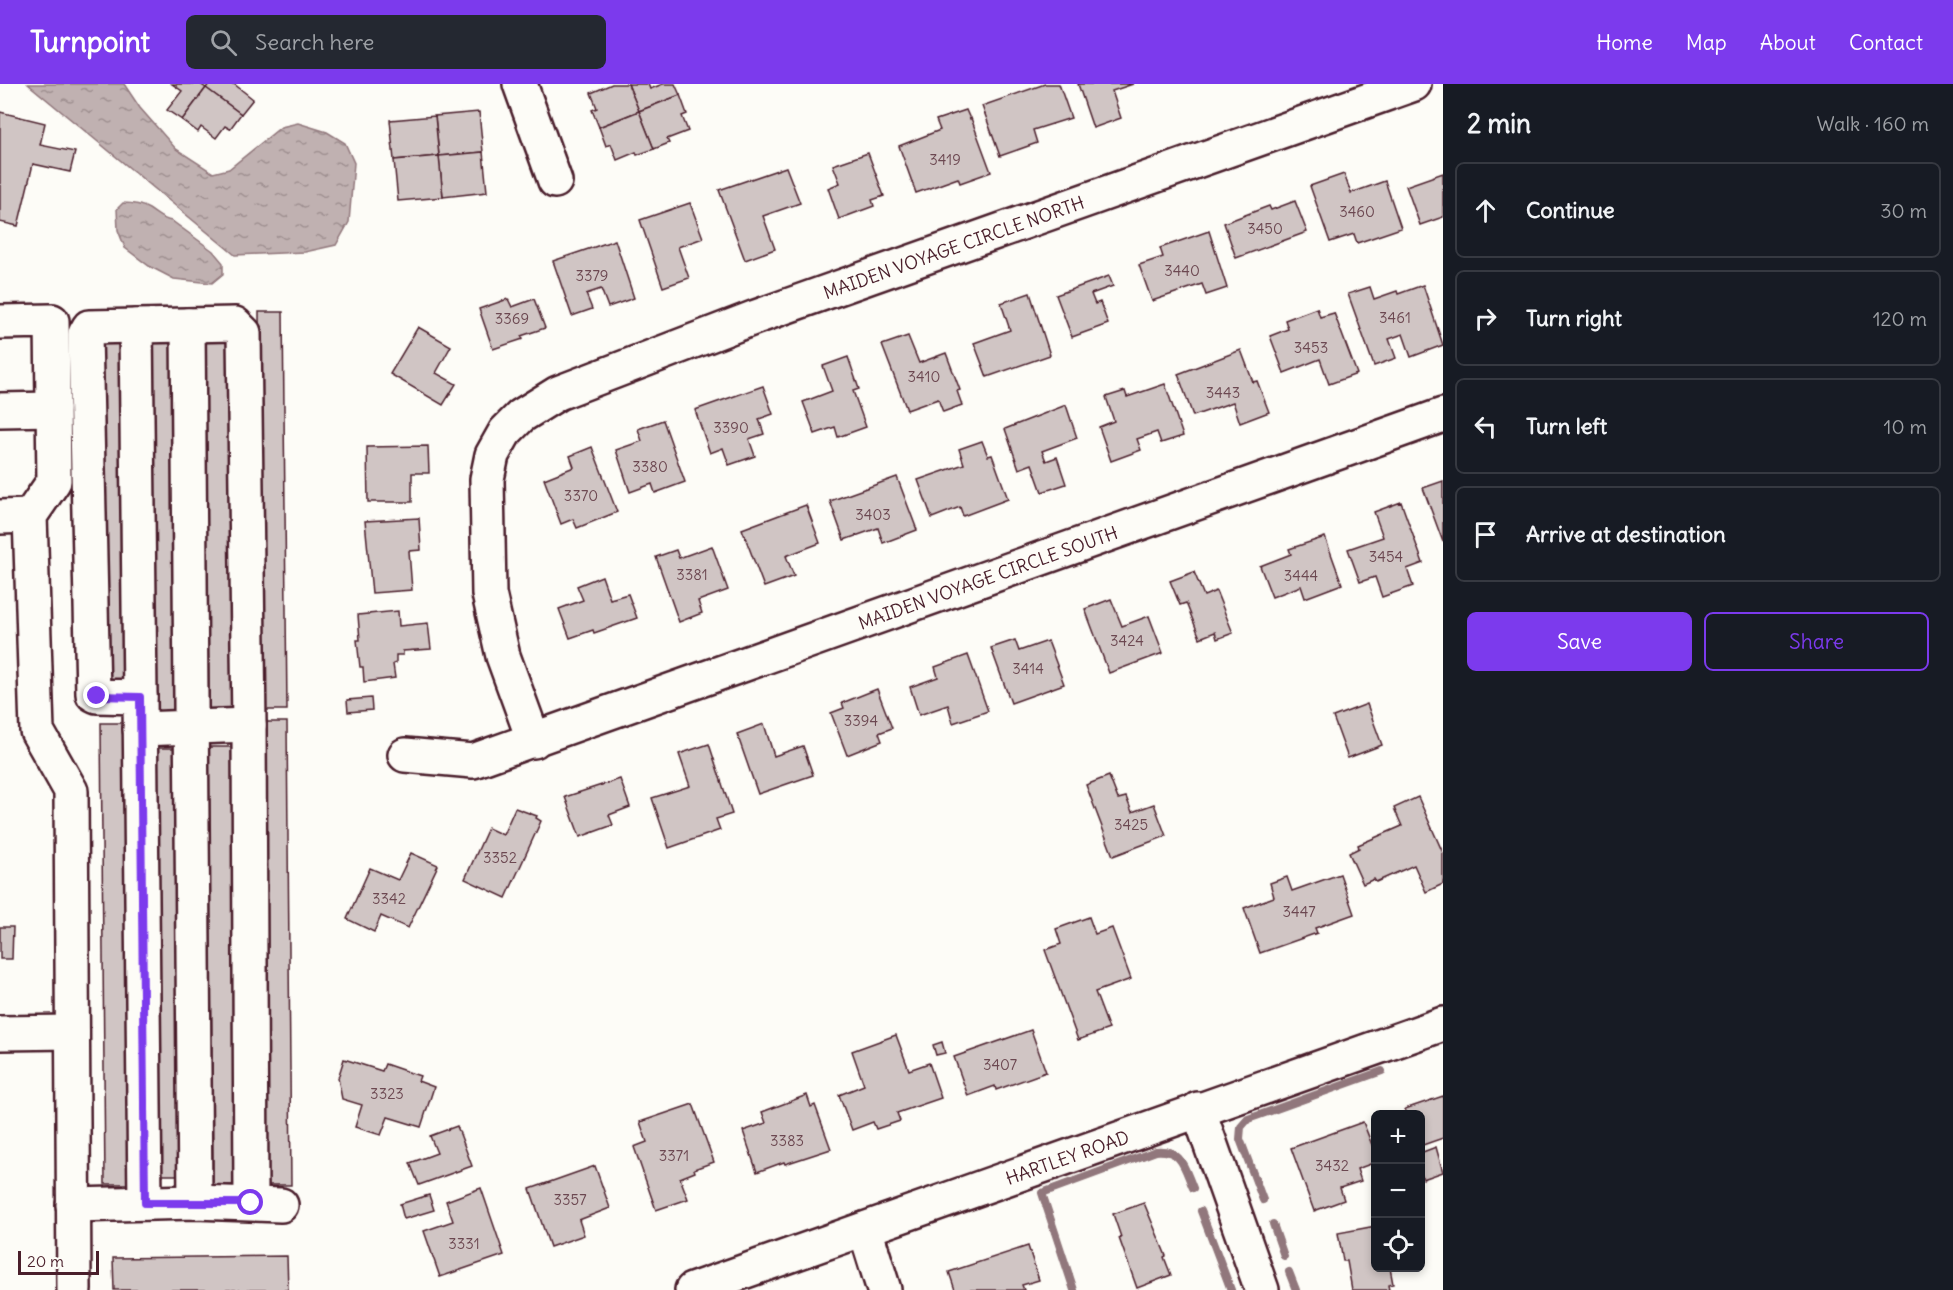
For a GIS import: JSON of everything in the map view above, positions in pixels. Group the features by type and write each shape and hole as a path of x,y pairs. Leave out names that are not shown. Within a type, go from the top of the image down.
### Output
{"street":[{"path":"520,84 555,181"},
{"name":"MAIDEN VOYAGE CIRCLE NORTH","path":"534,741 503,656 489,594 487,479 492,455 505,432 521,416 558,393 756,317 1414,84"},
{"path":"0,322 52,321 54,481 15,517 37,731 71,791 75,1290"},
{"path":"73,1205 195,1202 266,1204 249,725 244,333 235,324 89,327 85,334 93,694 140,697"},
{"path":"188,325 195,1202"},
{"path":"136,327 145,1203"},
{"path":"0,410 53,409"},
{"name":"MAIDEN VOYAGE CIRCLE SOUTH","path":"405,755 473,762 1443,415"},
{"path":"140,729 249,725"},
{"name":"HARTLEY ROAD","path":"692,1290 1443,1024"},
{"path":"0,1033 72,1032"},
{"path":"1198,1109 1262,1290"},
{"path":"865,1228 884,1290"}],"water":[{"path":"28,84 124,84 140,108 176,149 213,173 229,169 281,127 298,123 327,132 345,143 354,163 349,222 336,245 305,252 235,255"},
{"path":"123,203 143,206 162,218 172,221 213,251 223,263 223,274 212,283 174,279 149,266 125,248 118,230 117,209"}],"building":[{"path":"172,84 200,84 206,88 182,120 167,110 182,91"},
{"path":"209,84 234,84 253,99 241,114 206,88"},
{"path":"612,84 628,84 639,111 599,127 592,110 597,108 591,93"},
{"path":"628,84 648,84 650,89 663,84 675,84 680,95 639,111"},
{"path":"1045,84 1059,84 1071,118 1033,130 1037,143 1000,156 982,106"},
{"path":"1078,84 1133,84 1112,91 1121,118 1093,128"},
{"path":"206,88 241,114 230,129 225,126 216,138 201,127 198,132 182,120"},
{"path":"680,95 687,114 682,116 688,131 667,139 669,143 654,149 639,111"},
{"path":"966,110 991,172 960,183 958,178 916,193 899,146 940,130 936,120"},
{"path":"639,111 654,149 637,155 636,152 617,160 611,144 606,146 599,127"},
{"path":"0,112 45,123 40,145 75,152 70,172 33,164 18,226 0,222"},
{"path":"479,112 483,152 439,156 435,116"},
{"path":"435,116 439,156 394,160 390,120"},
{"path":"483,152 487,192 443,197 439,156"},
{"path":"868,153 884,196 872,200 874,206 839,219 828,188 840,183 833,165"},
{"path":"439,156 443,197 398,201 394,160"},
{"path":"786,167 800,203 763,216 775,249 745,260 719,190"},
{"path":"1443,173 1443,217 1420,225 1406,186"},
{"path":"1344,174 1351,193 1385,181 1401,228 1357,243 1354,234 1330,242 1310,186"},
{"path":"1295,201 1307,232 1236,258 1224,223 1269,206 1271,210"},
{"path":"690,203 703,238 678,247 689,278 663,287 640,220"},
{"path":"1209,231 1227,288 1206,295 1202,284 1152,301 1139,265 1163,257 1160,248"},
{"path":"615,240 634,298 608,307 601,289 586,294 592,309 572,316 553,261"},
{"path":"1109,276 1113,286 1091,294 1095,304 1100,302 1108,324 1072,337 1056,295"},
{"path":"1423,285 1443,345 1411,357 1403,334 1389,339 1396,358 1374,366 1348,294 1370,287 1374,299"},
{"path":"1030,293 1050,355 987,377 974,343 1010,330 1001,303"},
{"path":"508,299 512,307 534,299 545,328 521,336 523,339 493,349 479,309"},
{"path":"1317,308 1320,317 1334,313 1357,374 1329,384 1320,359 1284,373 1270,336 1288,329 1285,320"},
{"path":"259,312 283,312 287,710 262,710"},
{"path":"418,327 451,346 436,373 456,384 443,405 390,374"},
{"path":"908,336 919,363 946,353 960,390 957,391 962,405 943,412 938,399 907,410 882,345"},
{"path":"177,337 180,711 154,711 152,338"},
{"path":"205,337 231,337 234,710 209,710"},
{"path":"98,338 124,338 127,686 101,686"},
{"path":"1241,350 1253,382 1257,381 1269,412 1240,423 1233,402 1193,416 1178,374"},
{"path":"848,357 859,389 853,391 866,427 838,437 835,427 815,434 803,402 832,391 823,366"},
{"path":"1165,384 1183,436 1161,443 1157,432 1137,439 1141,450 1111,461 1099,427 1114,421 1106,397 1125,391 1127,397"},
{"path":"763,386 773,414 759,419 764,434 749,439 755,456 729,465 723,448 710,453 695,410"},
{"path":"1066,405 1077,438 1042,451 1046,461 1057,457 1066,484 1042,492 1032,464 1019,469 1005,429"},
{"path":"663,420 685,482 655,493 652,484 630,492 616,450 642,441 638,429"},
{"path":"982,441 988,456 992,455 1008,499 963,516 960,507 932,518 918,480 964,464 959,449"},
{"path":"428,446 429,473 412,473 412,502 368,502 367,447"},
{"path":"592,447 617,512 577,528 573,519 561,524 544,479 574,467 570,456"},
{"path":"897,477 917,530 883,543 878,528 844,540 830,501"},
{"path":"1443,481 1443,542 1423,488"},
{"path":"1401,502 1423,563 1407,569 1413,586 1382,597 1375,577 1360,582 1348,549 1383,537 1374,512"},
{"path":"806,505 820,543 786,556 794,576 764,587 742,529"},
{"path":"419,518 421,550 409,551 412,590 372,593 365,521"},
{"path":"1325,537 1342,584 1305,598 1301,586 1272,597 1260,566 1291,554 1289,549"},
{"path":"712,546 728,590 698,601 702,613 679,622 656,557 676,550 679,558"},
{"path":"1194,572 1204,596 1216,591 1233,633 1217,639 1215,632 1200,638 1186,603 1180,605 1170,581"},
{"path":"602,576 610,599 628,594 637,618 594,633 593,630 570,638 559,609 583,600 577,586"},
{"path":"1111,599 1122,626 1149,616 1163,653 1109,673 1085,609"},
{"path":"398,611 399,626 428,623 431,649 403,651 403,655 396,655 396,663 393,664 395,678 364,682 357,640 360,640 358,615"},
{"path":"1015,640 1019,651 1048,641 1064,684 1011,703 991,648"},
{"path":"968,655 988,711 953,723 948,705 919,715 910,687 938,677 935,667"},
{"path":"877,689 892,728 879,733 882,741 847,755 831,713 844,708 842,703"},
{"path":"371,698 372,710 348,712 347,700"},
{"path":"1367,704 1382,745 1348,758 1333,717"},
{"path":"262,722 287,722 291,1185 266,1185"},
{"path":"101,723 127,723 132,1184 105,1184"},
{"path":"764,724 774,756 803,746 813,775 758,794 737,734"},
{"path":"709,744 732,814 716,819 720,830 669,848 652,798 690,786 679,754"},
{"path":"209,747 234,747 238,1185 213,1185"},
{"path":"155,748 181,748 185,1175 159,1175"},
{"path":"1109,776 1118,799 1126,797 1132,812 1154,804 1166,836 1113,856 1086,785"},
{"path":"620,779 630,807 609,815 613,825 580,837 565,797"},
{"path":"1418,797 1443,853 1443,884 1426,892 1414,865 1376,882 1374,879 1363,884 1349,853 1359,848 1358,845 1402,826 1394,808"},
{"path":"515,808 537,816 536,818 541,821 506,898 465,879 488,828 503,835"},
{"path":"411,853 438,865 408,928 381,916 374,932 347,919 370,868 398,880"},
{"path":"1340,874 1354,914 1315,928 1317,933 1260,953 1244,908 1274,897 1270,883 1287,877 1292,891"},
{"path":"1089,917 1095,934 1112,928 1131,979 1095,992 1109,1029 1078,1040 1045,950 1061,944 1056,929"},
{"path":"0,927 13,927 12,959 0,959"},
{"path":"1031,1030 1046,1072 996,1090 995,1086 968,1096 954,1057"},
{"path":"896,1035 909,1070 929,1063 941,1098 897,1113 900,1121 876,1129 873,1122 852,1130 839,1095 864,1085 852,1051"},
{"path":"942,1042 945,1053 936,1055 933,1045"},
{"path":"344,1059 382,1071 385,1064 420,1076 418,1081 434,1087 421,1127 388,1117 381,1135 355,1127 362,1105 342,1099 338,1078"},
{"path":"807,1095 811,1107 815,1105 831,1149 757,1172 743,1131 766,1123 762,1112"},
{"path":"1443,1096 1443,1138 1425,1144 1425,1110 1405,1109"},
{"path":"693,1104 714,1162 694,1169 695,1172 680,1178 688,1199 656,1210 634,1147 647,1142 640,1122"},
{"path":"1363,1122 1371,1142 1371,1164 1357,1169 1361,1181 1340,1188 1344,1200 1314,1211 1291,1148"},
{"path":"457,1126 472,1166 419,1185 410,1163 437,1153 430,1136"},
{"path":"1436,1147 1443,1172 1425,1178 1425,1151"},
{"path":"595,1166 610,1208 579,1220 584,1235 550,1247 530,1189"},
{"path":"481,1188 504,1255 440,1277 424,1231 453,1221 446,1201"},
{"path":"429,1195 434,1210 404,1219 400,1204"},
{"path":"1144,1203 1166,1256 1164,1257 1171,1275 1137,1288 1113,1214"},
{"path":"1371,1227 1371,1272 1391,1272 1393,1284 1388,1285 1389,1290 1352,1290 1347,1261 1343,1261 1338,1233"},
{"path":"1028,1246 1039,1280 1022,1285 1024,1290 955,1290 949,1272"},
{"path":"287,1256 288,1290 114,1290 113,1258"}],"waterway":[{"path":"1263,1200 1240,1139 1241,1127 1248,1119 1382,1071"},
{"path":"1074,1290 1042,1193 1156,1151 1165,1151 1177,1156 1193,1188"},
{"path":"1201,1211 1231,1290"},
{"path":"1273,1224 1284,1256"},
{"path":"1289,1272 1296,1290"}],"route":[{"path":"97,696 140,697 145,1203 251,1203"}]}
